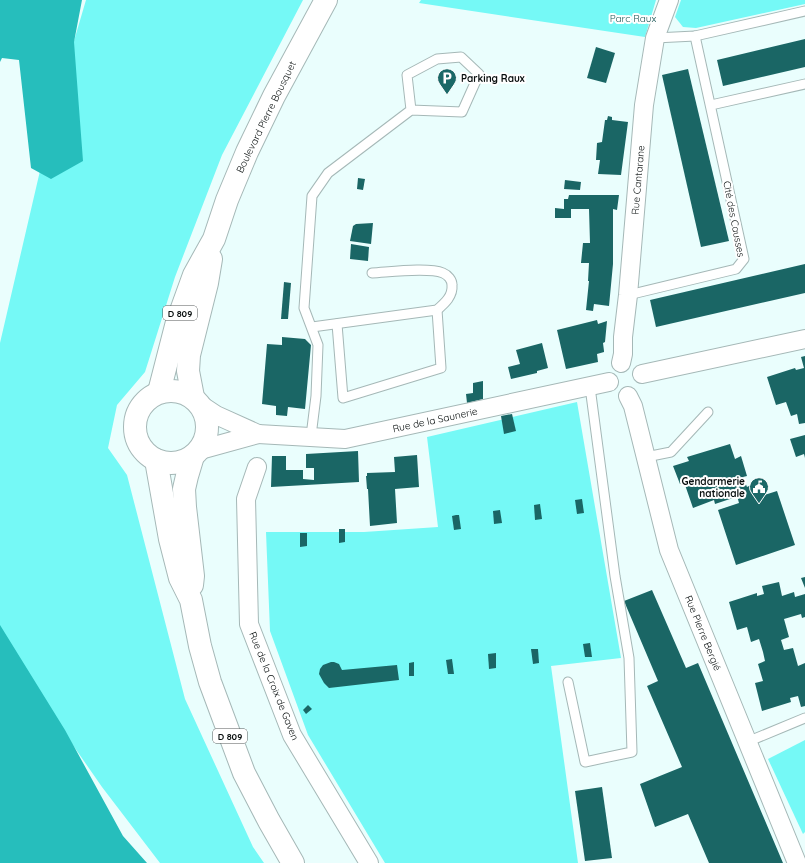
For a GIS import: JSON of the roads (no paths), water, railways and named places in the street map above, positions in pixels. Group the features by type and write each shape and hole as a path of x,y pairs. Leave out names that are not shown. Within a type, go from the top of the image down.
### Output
{"main road":[{"name":"Boulevard Pierre Bousquet","path":"197,401 188,371 189,355 207,283 214,239 227,200 250,145 274,96 326,0"},
{"name":"Boulevard Pierre Bousquet","path":"159,392 177,322 194,275 214,239"},
{"path":"171,390 182,392 197,401 206,415 208,427 206,439 197,453 185,460 175,463 166,463 156,460 146,453 138,443 135,431 135,419 140,408 148,398 159,392 171,390"},
{"name":"D 809","path":"191,600 193,576 184,489 187,476 197,453"},
{"name":"D 809","path":"156,460 170,539 180,578 191,600 200,646 210,682 244,774 293,863"}],"street":[{"name":"Rue Cantarane","path":"621,363 623,354 622,337 628,295 644,105 655,38 669,0"},
{"path":"642,374 805,339"},
{"path":"621,363 632,363 640,369 642,374 642,386 634,394 628,396 623,396 614,391 609,382 609,377 613,368 621,363"},
{"name":"Rue de la Saunerie","path":"197,453 258,434 346,439 609,382"},
{"name":"Rue Pierre Bergié","path":"628,396 633,406 669,550 797,863"},
{"name":"Rue de la Saunerie","path":"197,401 216,415 258,434"},
{"name":"Rue de la Croix de Gaven","path":"257,467 246,499 250,624 292,735 369,863"}],"lane":[{"path":"655,38 695,36 805,11"},
{"name":"Cité des Causses","path":"628,295 736,269 744,259 695,36"},
{"path":"312,436 316,396 318,345 304,308 312,196 328,174 411,110 462,112 479,74 461,57 437,59 407,74 411,110"},
{"path":"711,105 805,84"},
{"path":"312,327 437,310 448,299 453,289 452,281 445,274 431,270 372,273"},
{"path":"337,324 343,398 441,368 437,310"},
{"path":"568,682 585,762 632,752 629,658 615,576 590,386"},
{"path":"646,457 671,452 708,412"},
{"path":"747,742 805,718"}],"place":[{"name":"Parking Raux","path":"447,95"},
{"name":"Gendarmerie nationale","path":"759,504"}],"park label":[{"name":"Parc Raux","path":"633,18"}]}
